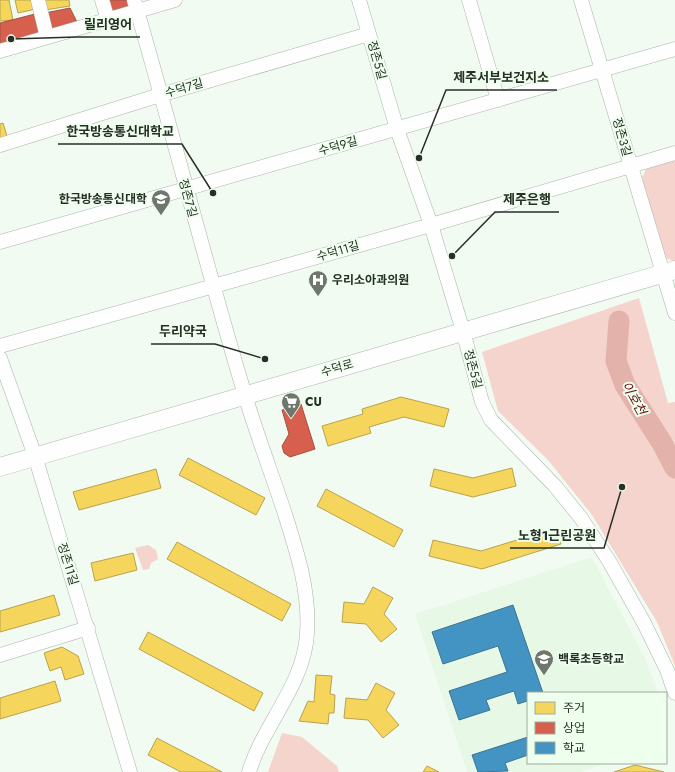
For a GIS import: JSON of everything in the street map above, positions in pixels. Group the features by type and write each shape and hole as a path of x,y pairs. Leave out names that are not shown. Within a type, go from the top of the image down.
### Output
{"main road":[{"name":"수덕로","path":"0,467 669,272"}],"street":[{"path":"38,0 47,38"},
{"path":"102,0 108,20"},
{"path":"0,51 108,20 136,6 175,0"},
{"name":"정존5길","path":"359,0 397,129 431,225 463,331 482,402 491,420 555,486 581,518 609,561 644,623 667,670 675,693"},
{"path":"469,0 498,100"},
{"name":"정존3길","path":"581,0 630,165 669,272 675,313"},
{"name":"정존7길","path":"136,6 212,286 245,395 302,567 308,604 307,636 302,658 291,688 258,747 249,772"},
{"name":"수덕7길","path":"0,145 160,95 369,34"},
{"name":"수덕9길","path":"0,242 675,49"},
{"name":"수덕11길","path":"0,346 431,225 630,165 675,153"},
{"name":"정존11길","path":"0,358 35,456 88,628 130,772"},
{"path":"0,655 88,628"}],"shaded area":[{"path":"675,160 675,262 666,258 642,178 646,169"},
{"path":"639,298 668,403 675,402 675,666 657,622 592,515 548,460 498,411 482,352"},
{"path":"148,545 156,550 158,559 151,563 149,569 143,570 135,548"},
{"name":"백록초등학교","path":"592,557 646,660 658,692 527,692 527,764 604,764 581,772 467,772 415,614"},
{"path":"282,733 302,737 337,766 339,772 268,772"}],"building: 주거":[{"path":"0,0 9,0 13,20 0,21"},
{"path":"15,0 33,0 36,9 18,13"},
{"path":"42,0 69,0 70,6 45,10"},
{"path":"3,123 8,139 0,141 0,124"},
{"path":"401,397 449,409 444,427 404,417 369,427 371,433 328,446 322,426 363,414 362,409"},
{"path":"188,458 265,498 256,515 179,475"},
{"path":"512,468 516,486 473,497 430,486 434,469 473,478"},
{"path":"156,469 161,488 79,510 73,492"},
{"path":"326,489 403,530 394,547 317,506"},
{"path":"556,528 561,544 482,569 429,556 433,540 481,551"},
{"path":"177,542 291,604 282,621 167,559"},
{"path":"133,553 137,570 95,581 91,563"},
{"path":"373,587 393,598 384,614 397,629 381,642 366,624 342,622 344,602 364,604"},
{"path":"54,595 60,615 0,632 0,611"},
{"path":"148,632 263,693 254,711 139,649"},
{"path":"62,647 78,656 84,674 65,680 61,667 50,671 44,653"},
{"path":"316,675 332,676 330,694 335,695 334,713 329,713 328,724 299,721 308,701 314,702"},
{"path":"55,681 61,701 0,719 0,698"},
{"path":"376,683 395,693 386,710 399,725 383,738 368,720 344,718 346,698 367,700"},
{"path":"157,738 222,772 181,772 148,755"},
{"path":"635,765 664,772 614,772"},
{"path":"427,766 439,772 423,772"}],"building: 상업":[{"path":"105,0 131,0 134,9 110,17"},
{"path":"70,8 78,24 49,34 45,13"},
{"path":"35,14 41,36 0,48 0,23"},
{"path":"301,404 315,449 290,457 284,453 282,446 289,434 282,410"}],"building: 학교":[{"path":"513,605 543,692 527,692 527,701 518,704 514,691 486,700 490,710 459,720 449,691 507,672 498,646 443,664 432,632"},
{"path":"527,737 527,755 505,763 508,771 478,772 472,755"}],"waterway":[{"name":"이호천","path":"619,321 616,361 625,385 662,443 675,468"}],"place":[{"name":"릴리영어","path":"11,39"},
{"name":"제주서부보건지소","path":"419,158"},
{"name":"한국방송통신대학교","path":"213,193"},
{"name":"한국방송통신대학","path":"161,216"},
{"name":"제주은행","path":"452,256"},
{"name":"우리소아과의원","path":"318,297"},
{"name":"두리약국","path":"265,359"},
{"name":"CU","path":"291,419"},
{"name":"노형1근린공원","path":"622,487"},
{"name":"백록초등학교","path":"544,676"}]}
